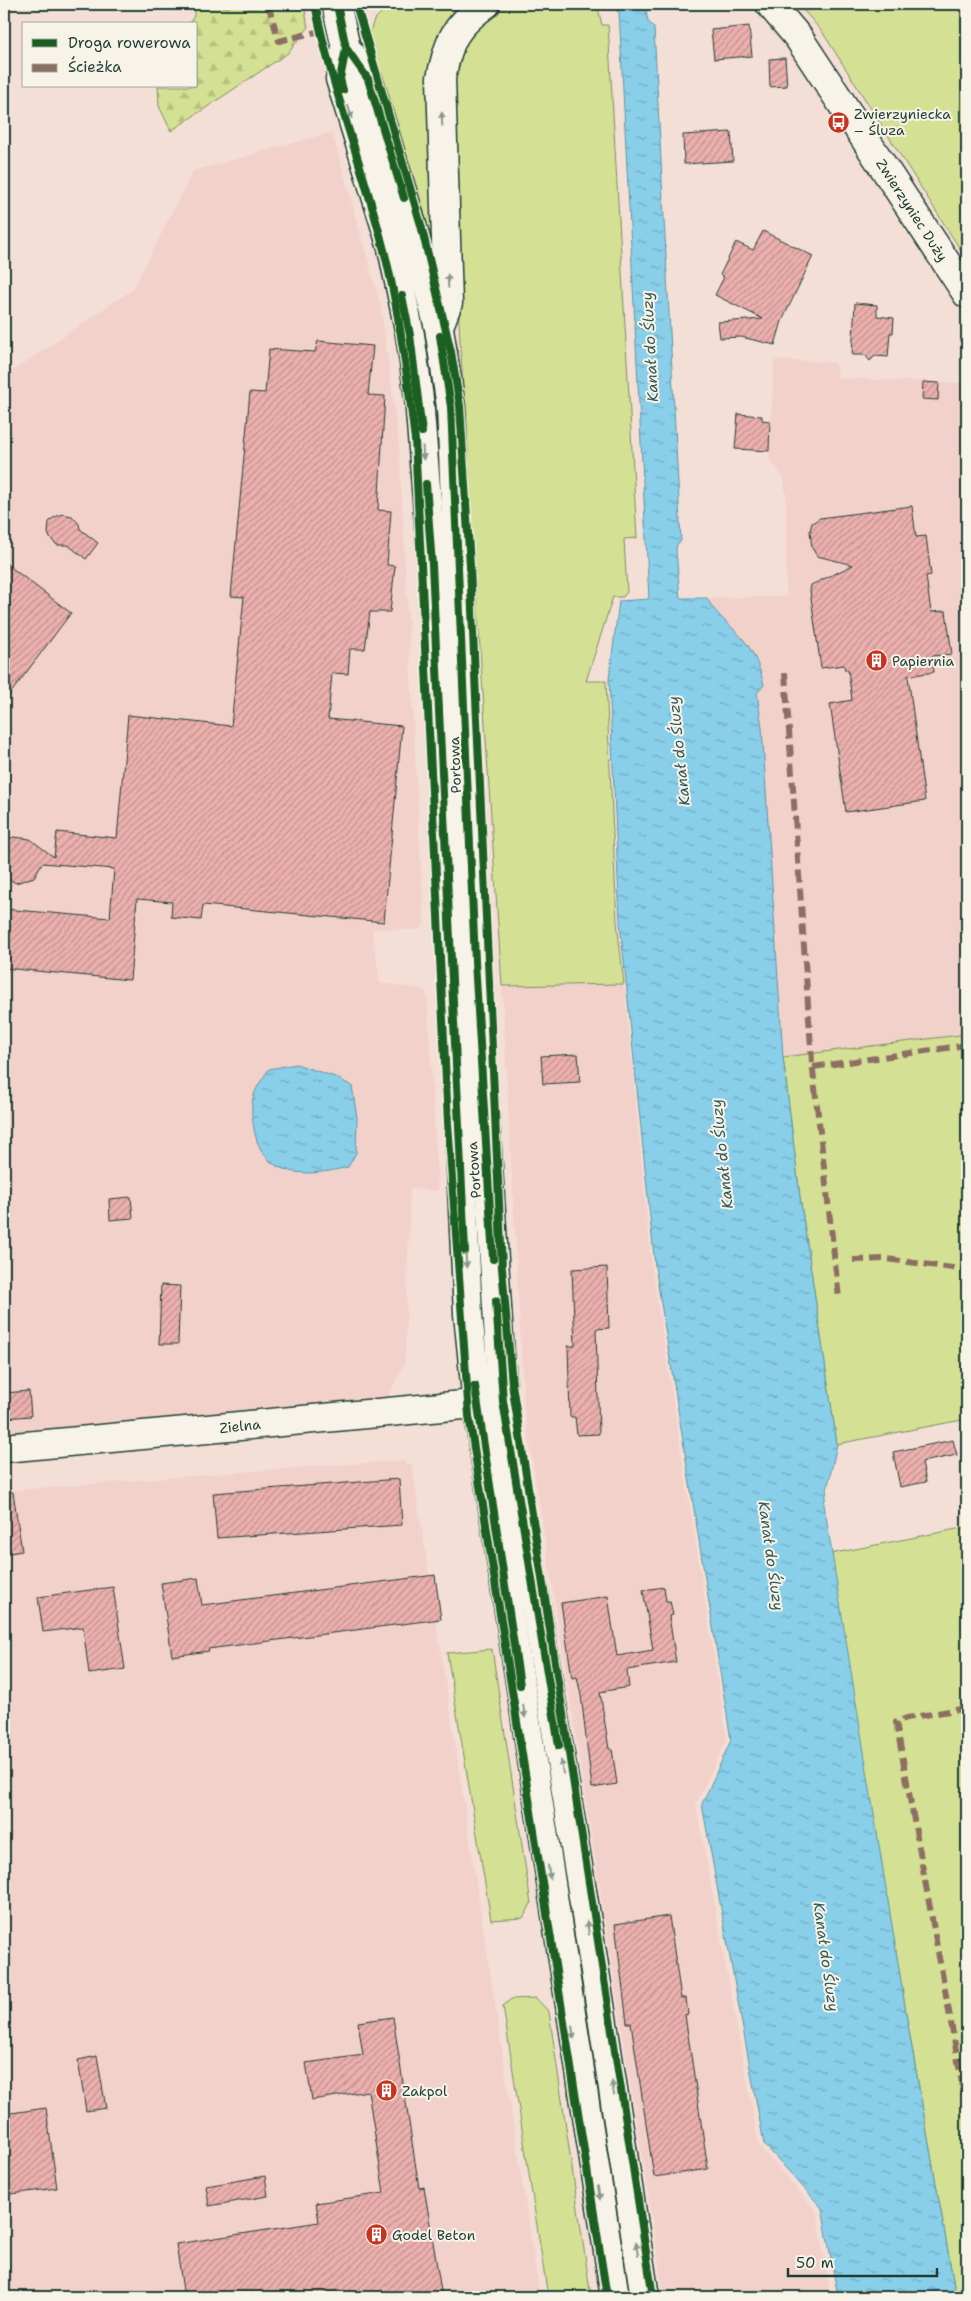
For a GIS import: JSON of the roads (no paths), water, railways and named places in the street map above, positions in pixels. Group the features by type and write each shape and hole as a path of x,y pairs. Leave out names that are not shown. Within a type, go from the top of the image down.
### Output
{"street":[{"path":"339,4 346,48"},
{"path":"410,335 439,328 448,303 441,78 447,49 456,32 467,18 486,4"},
{"name":"Zwierzyniec Duży","path":"770,4 798,38 967,294"},
{"name":"Portowa","path":"346,48 368,79 411,221 439,328 451,407 477,990 490,1402 510,1614 615,2297"},
{"name":"Portowa","path":"346,48 340,79 392,248 410,335 419,398 432,565 468,1314 490,1402 536,1611 594,1965 645,2297"},
{"name":"Zielna","path":"4,1448 490,1402"},
{"path":"510,1614 536,1611"}],"water":[{"name":"Kanał do Śluzy","path":"615,4 648,4 649,9 646,11 648,21 654,28 681,541 677,544 676,550 680,598 707,598 719,615 751,650 764,685 757,693 762,728 783,1057 800,1197 837,1444 824,1504 909,2031 956,2297 838,2297 822,2208 764,2144 702,1804 731,1740 655,1266 620,923 609,679 619,601 649,599 619,11 616,11"},
{"path":"296,1064 335,1077 352,1086 357,1118 356,1153 348,1167 318,1172 303,1173 289,1171 277,1166 267,1158 259,1146 254,1129 252,1110 255,1091 269,1069"}],"waterway":[{"path":"4,9 12,4"}],"place":[{"name":"Zwierzyniecka – Śluza","path":"838,122"},
{"name":"Papiernia","path":"876,661"},
{"name":"Zakpol","path":"386,2091"},
{"name":"Godel Beton","path":"376,2235"}]}
